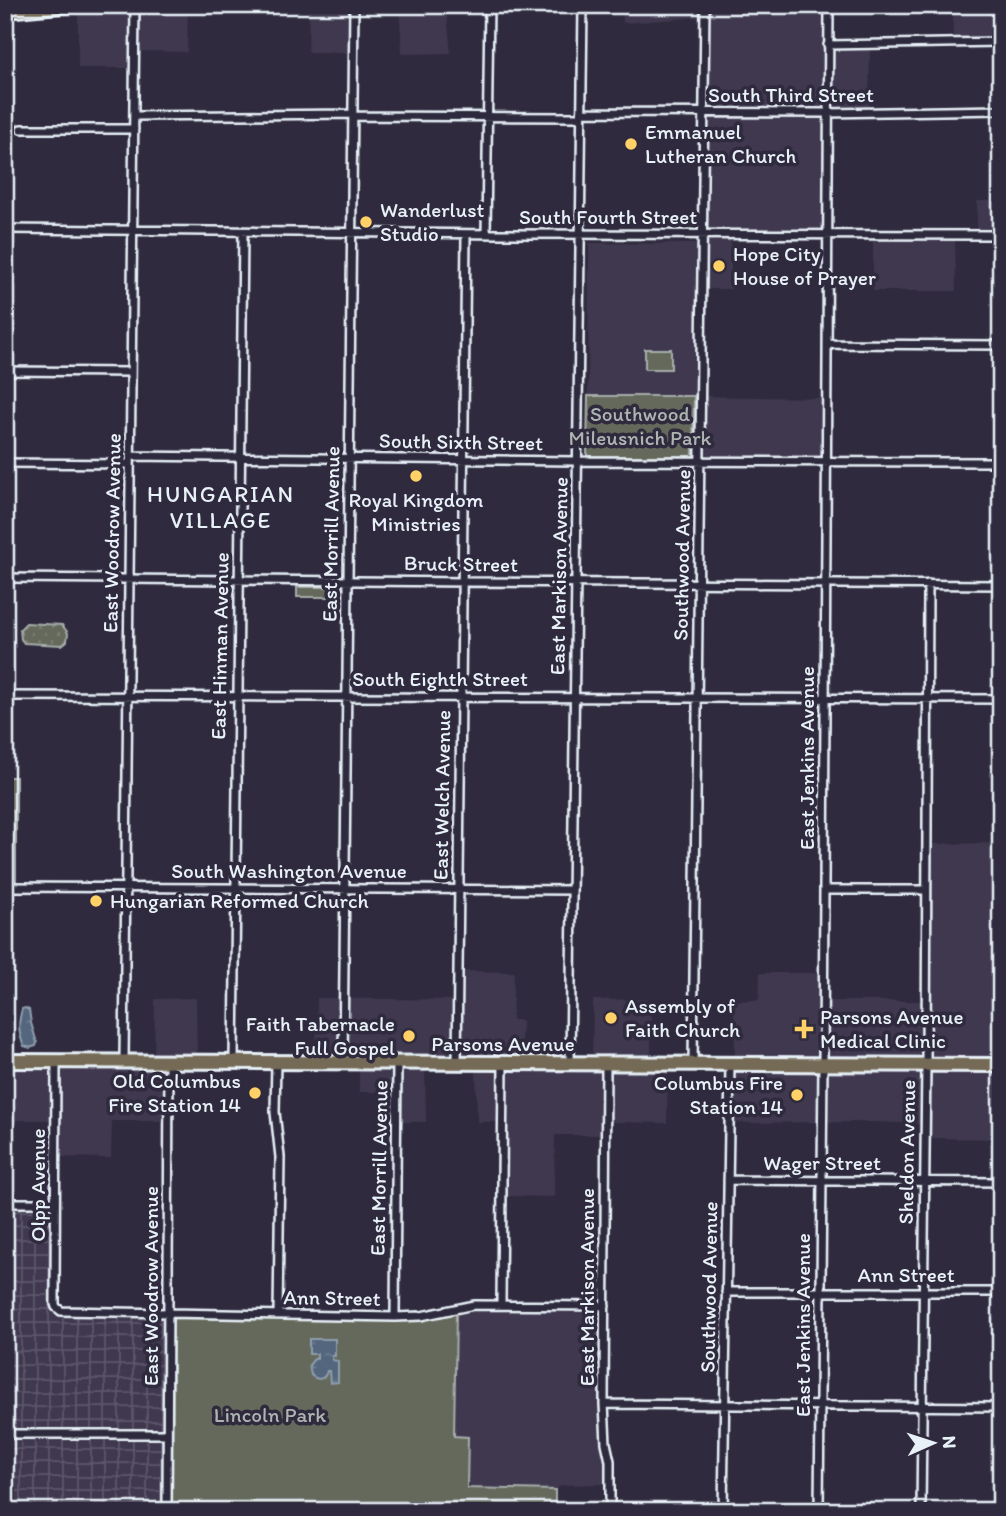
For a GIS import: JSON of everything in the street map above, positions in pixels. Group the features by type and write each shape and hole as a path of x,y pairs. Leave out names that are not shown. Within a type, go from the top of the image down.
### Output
{"main road":[{"path":"5,11 70,5"},
{"name":"Parsons Avenue","path":"5,1060 1001,1065"}],"street":[{"name":"East Woodrow Avenue","path":"124,1061 135,5"},
{"name":"East Morrill Avenue","path":"343,1062 354,5"},
{"path":"486,234 489,5"},
{"name":"East Markison Avenue","path":"570,1063 583,5"},
{"name":"Southwood Avenue","path":"694,1064 705,5"},
{"name":"East Jenkins Avenue","path":"819,1511 829,5"},
{"path":"828,45 1001,41"},
{"name":"South Third Street","path":"135,116 488,116 1001,110"},
{"path":"21,129 134,129"},
{"name":"South Fourth Street","path":"5,229 466,234 1001,235"},
{"name":"East Hinman Avenue","path":"234,1062 243,232"},
{"name":"East Welch Avenue","path":"457,1063 466,234"},
{"path":"827,344 1001,345"},
{"path":"5,371 131,372"},
{"name":"South Sixth Street","path":"5,463 240,458 1001,462"},
{"name":"Bruck Street","path":"5,578 1001,585"},
{"name":"Sheldon Avenue","path":"921,1511 928,584"},
{"name":"South Eighth Street","path":"5,696 1001,699"},
{"name":"South Washington Avenue","path":"5,887 458,889 572,893"},
{"path":"824,890 926,890"},
{"name":"Olpp Avenue","path":"56,1061 55,1304 58,1309"},
{"name":"East Woodrow Avenue","path":"167,1511 169,1061"},
{"path":"276,1062 275,1112 280,1157 278,1315"},
{"name":"East Morrill Avenue","path":"395,1317 397,1062"},
{"path":"501,1304 503,1063"},
{"name":"East Markison Avenue","path":"606,1064 604,1404 610,1461 610,1511"},
{"name":"Southwood Avenue","path":"723,1511 730,1064"},
{"name":"Wager Street","path":"728,1180 1001,1182"},
{"path":"5,1203 55,1203"},
{"name":"Ann Street","path":"726,1292 1001,1292"},
{"name":"Ann Street","path":"58,1309 168,1314 395,1317 474,1305 605,1306"},
{"path":"604,1404 1001,1408"},
{"path":"5,1434 167,1434"}],"shaded area":[{"path":"12,5 188,5 187,52 137,51 135,68 78,68 78,6 12,11"},
{"path":"309,5 353,5 352,53 308,52"},
{"path":"399,5 446,5 451,53 402,54"},
{"path":"622,5 829,5 829,43 870,43 869,112 829,113 827,233 731,235 731,289 696,289 694,396 588,396 589,243 696,244 702,235 704,17 623,23"},
{"path":"953,5 992,5 992,42 953,43"},
{"path":"977,201 1001,201 1001,235 977,235"},
{"path":"955,236 956,291 873,291 873,237"},
{"path":"694,396 829,398 828,460 701,461 693,456"},
{"path":"1001,843 1001,1139 926,1138 925,1124 727,1123 728,1063 735,1063 734,1001 759,1000 760,973 825,973 825,1001 927,1001 927,844"},
{"path":"459,971 514,972 512,1020 522,1020 520,1062 592,1063 593,1000 651,999 651,1062 668,1063 667,1123 607,1122 607,1135 555,1135 554,1197 501,1196 503,1122 477,1122 476,1063 425,1063 426,1122 396,1122 397,1092 359,1092 359,1064 316,1063 317,998 459,1000"},
{"path":"196,998 197,1061 171,1062 171,1121 112,1121 111,1158 56,1157 56,1120 5,1120 5,1061 154,1061 155,999"},
{"path":"5,1202 56,1203 56,1311 173,1318 172,1511 5,1511"},
{"path":"478,1309 595,1313 600,1317 599,1424 607,1484 562,1485 555,1490 467,1488 468,1437 454,1437 456,1313"}],"green space":[{"path":"645,349 671,349 671,369 645,369"},
{"name":"Southwood Mileusnich Park","path":"588,396 694,396 693,456 587,456"},
{"path":"297,587 340,587 340,597 297,597"},
{"path":"26,623 62,625 68,633 67,641 62,645 24,643 20,629"},
{"path":"5,777 16,777 16,880 5,880"},
{"name":"Lincoln Park","path":"456,1313 454,1436 468,1437 467,1488 555,1490 555,1511 172,1511 173,1318 415,1320"}],"water":[{"path":"22,1009 29,1010 37,1043 30,1048 24,1046 20,1032 19,1023"},
{"path":"309,1339 335,1339 335,1356 332,1356 332,1360 338,1361 338,1382 330,1383 329,1371 321,1379 311,1375 309,1365 317,1358 317,1354 309,1354"}],"place":[{"name":"Emmanuel Lutheran Church","path":"631,144"},
{"name":"Wanderlust Studio","path":"366,222"},
{"name":"Hope City House of Prayer","path":"719,266"},
{"name":"Royal Kingdom Ministries","path":"416,476"},
{"name":"Hungarian Reformed Church","path":"96,901"},
{"name":"Assembly of Faith Church","path":"611,1018"},
{"name":"Parsons Avenue Medical Clinic","path":"804,1029"},
{"name":"Faith Tabernacle Full Gospel","path":"409,1036"},
{"name":"Old Columbus Fire Station 14","path":"255,1093"},
{"name":"Columbus Fire Station 14","path":"797,1095"}],"district":[{"name":"HUNGARIAN VILLAGE","path":"221,507"}]}
